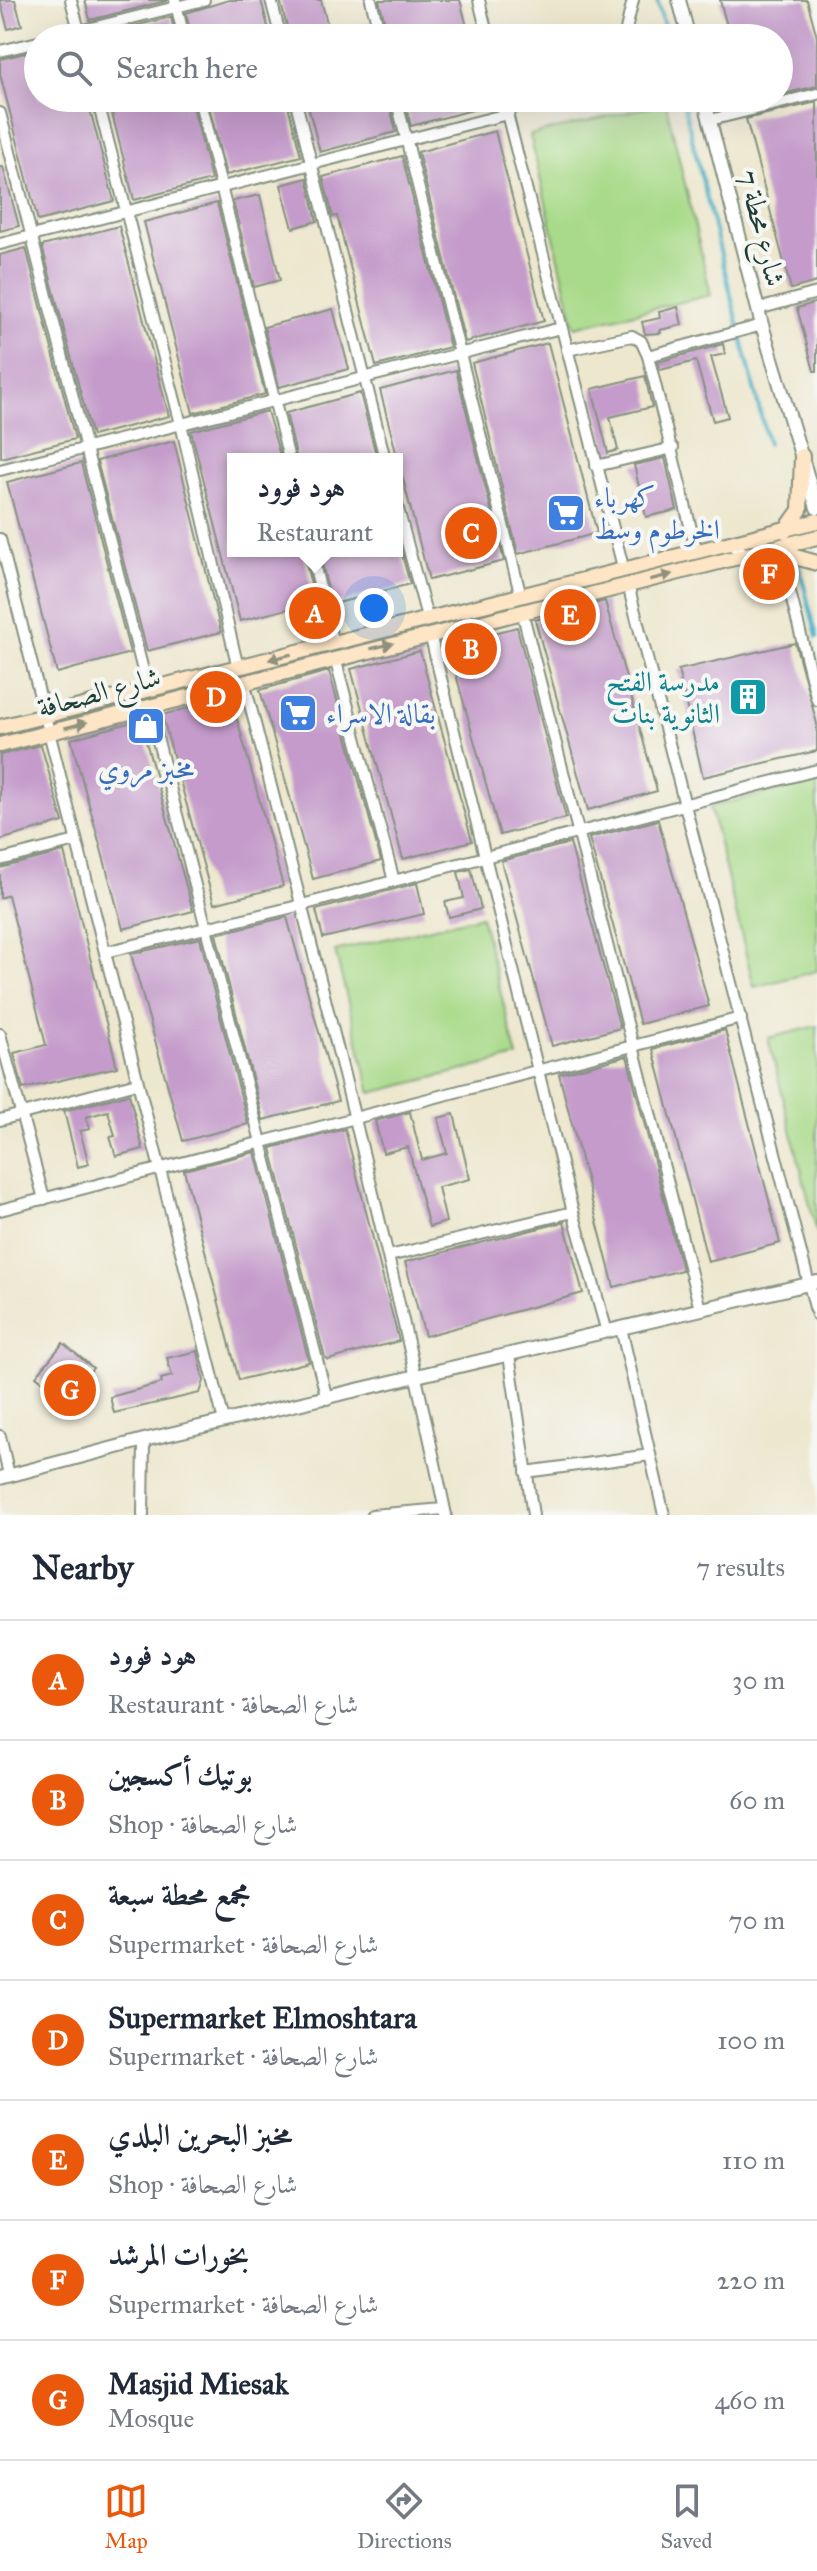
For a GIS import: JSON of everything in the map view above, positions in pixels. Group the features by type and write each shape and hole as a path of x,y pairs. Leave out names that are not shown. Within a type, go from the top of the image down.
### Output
{"main road":[{"path":"785,531 800,510 802,456"},
{"name":"شارع الصحافة","path":"626,578 697,553 817,521"},
{"name":"شارع الصحافة","path":"0,727 148,690 241,674 626,578 750,556 817,537"},
{"path":"770,550 817,563"},
{"name":"شارع الصحافة","path":"0,745 149,706 241,674"}],"street":[{"path":"71,0 77,24"},
{"path":"111,24 176,3 204,0"},
{"path":"271,0 277,24"},
{"path":"371,0 377,24"},
{"path":"479,0 485,24"},
{"path":"627,24 633,0"},
{"path":"679,0 685,24"},
{"path":"176,3 181,24"},
{"path":"0,51 24,45"},
{"path":"793,100 817,94"},
{"path":"101,112 356,1119 417,1377 445,1512 372,1515"},
{"path":"202,112 288,453"},
{"path":"299,112 383,453"},
{"path":"400,112 700,1309"},
{"name":"شارع محطة 7","path":"708,112 762,325 790,424 813,482 817,508"},
{"path":"710,120 743,112"},
{"path":"0,113 148,690"},
{"path":"0,244 507,114 596,466 813,1282 817,1315"},
{"path":"758,309 817,293"},
{"path":"648,356 762,325"},
{"path":"0,470 561,328"},
{"path":"567,350 632,336 641,341 648,356 673,448 697,553"},
{"path":"596,466 673,448"},
{"path":"403,528 573,1212 614,1330 664,1515"},
{"path":"0,539 224,1421"},
{"path":"731,545 770,568 789,588 817,700"},
{"path":"312,557 394,881"},
{"path":"149,706 327,1399"},
{"path":"105,952 302,905 817,770"},
{"path":"0,860 76,841"},
{"path":"0,1210 741,1018"},
{"path":"0,1034 44,1199"},
{"path":"0,1120 137,1083"},
{"path":"389,1256 573,1212"},
{"path":"0,1436 5,1477 144,1440 813,1282"},
{"path":"509,1355 533,1515"},
{"path":"143,1515 144,1440"},
{"path":"526,1472 650,1455"}],"green space":[{"path":"628,112 668,112 711,295 575,327 530,135"},
{"path":"817,781 817,971 754,987 710,807"},
{"path":"481,916 517,1057 371,1093 335,951"},
{"path":"817,1026 817,1233 768,1038"}],"building":[{"path":"0,0 15,0 22,25 8,29"},
{"path":"85,0 166,0 166,1 90,20"},
{"path":"229,0 261,0 267,24 189,24 186,13"},
{"path":"280,0 321,0 327,24 286,24"},
{"path":"379,0 460,0 466,24 385,24"},
{"path":"720,0 807,0 817,37 817,86 793,92 793,24 726,24"},
{"path":"171,17 173,24 143,24"},
{"path":"24,53 24,112 91,112 114,201 38,221 0,74 0,59"},
{"path":"817,102 817,282 791,289 746,119 775,112 793,112 793,108"},
{"path":"112,112 194,112 211,180 134,200"},
{"path":"210,112 290,112 301,156 226,175"},
{"path":"310,112 391,112 396,132 320,152"},
{"path":"408,112 465,112 411,126"},
{"path":"495,131 544,321 465,342 418,152"},
{"path":"402,156 450,347 376,366 337,216 333,217 323,177"},
{"path":"0,167 3,167 19,226 0,231"},
{"path":"307,178 317,221 293,228 281,185"},
{"path":"260,195 280,280 254,287 233,201"},
{"path":"217,203 265,394 193,413 144,222"},
{"path":"119,226 169,416 92,436 42,246"},
{"path":"26,248 75,439 1,458 0,255"},
{"path":"817,302 817,371 814,371 797,308"},
{"path":"678,307 682,325 660,330 661,333 645,334 642,322 660,318 659,312"},
{"path":"333,309 349,369 279,387 264,327"},
{"path":"548,343 597,533 518,554 472,363"},
{"path":"723,344 725,354 711,357 728,417 713,421 696,361 660,370 658,362"},
{"path":"456,370 504,561 429,580 403,479 403,453 396,453 380,390"},
{"path":"645,376 652,407 610,417 618,450 608,453 592,389"},
{"path":"360,393 375,453 296,453 286,413"},
{"path":"267,411 279,453 227,453 227,557 304,557 315,602 240,621 191,431"},
{"path":"174,441 221,632 147,651 97,461"},
{"path":"665,458 677,510 646,517 634,465"},
{"path":"81,463 130,653 57,673 7,482"},
{"path":"320,557 403,557 410,584 334,604 333,597 330,598"},
{"path":"605,601 657,791 588,810 535,620"},
{"path":"517,627 566,818 500,835 448,645"},
{"name":"مدرسة الفتح الثانوية بنات","path":"795,643 817,724 817,751 703,777 678,670"},
{"path":"420,651 472,841 403,859 351,669"},
{"path":"329,671 381,861 313,879 260,690"},
{"path":"231,697 283,886 214,904 162,715"},
{"path":"140,720 193,911 123,929 71,739"},
{"path":"41,745 63,822 0,840 0,755"},
{"path":"658,820 709,1006 640,1024 589,838"},
{"path":"570,843 620,1028 552,1046 501,861"},
{"path":"64,852 117,1067 23,1089 14,1053 46,1045 8,895 0,898 0,868"},
{"path":"471,869 481,909 449,917 445,902 464,898 458,872"},
{"path":"417,883 424,914 323,938 316,910"},
{"path":"287,917 338,1101 263,1120 216,934"},
{"path":"200,938 248,1124 183,1141 131,954"},
{"path":"725,1030 780,1243 708,1262 653,1049"},
{"path":"627,1056 682,1270 614,1287 559,1074"},
{"path":"129,1094 143,1149 116,1156 110,1137 115,1136 108,1111 86,1117 90,1129 80,1131 89,1164 78,1167 64,1111"},
{"path":"410,1112 422,1160 447,1153 438,1118 454,1114 470,1179 438,1187 446,1222 429,1227 408,1147 383,1153 375,1121"},
{"path":"345,1129 399,1341 328,1360 271,1148"},
{"path":"255,1152 309,1362 239,1380 184,1170"},
{"path":"564,1222 583,1293 425,1336 405,1262"},
{"path":"63,1343 93,1368 67,1400 36,1376"},
{"path":"198,1351 204,1381 200,1393 114,1413 110,1397 162,1383 161,1379 172,1376 167,1358"}],"waterway":[{"path":"657,0 663,24"},
{"path":"685,112 768,444"},
{"path":"798,562 817,637"}],"place":[{"name":"كهرباء الخرطوم وسط","path":"566,513"},
{"name":"مجمع محطة سبعة","path":"471,533"},
{"name":"بخورات المرشد","path":"769,574"},
{"name":"هود فوود","path":"315,613"},
{"name":"مخبز البحرين البلدي","path":"570,615"},
{"name":"بوتيك أكسجين","path":"471,649"},
{"name":"Supermarket Elmoshtara","path":"216,697"},
{"name":"مدرسة الفتح الثانوية بنات","path":"748,697"},
{"name":"بقالة الاسراء","path":"298,713"},
{"name":"مخبز مروي","path":"146,726"},
{"name":"Masjid Miesak","path":"70,1390"}]}
